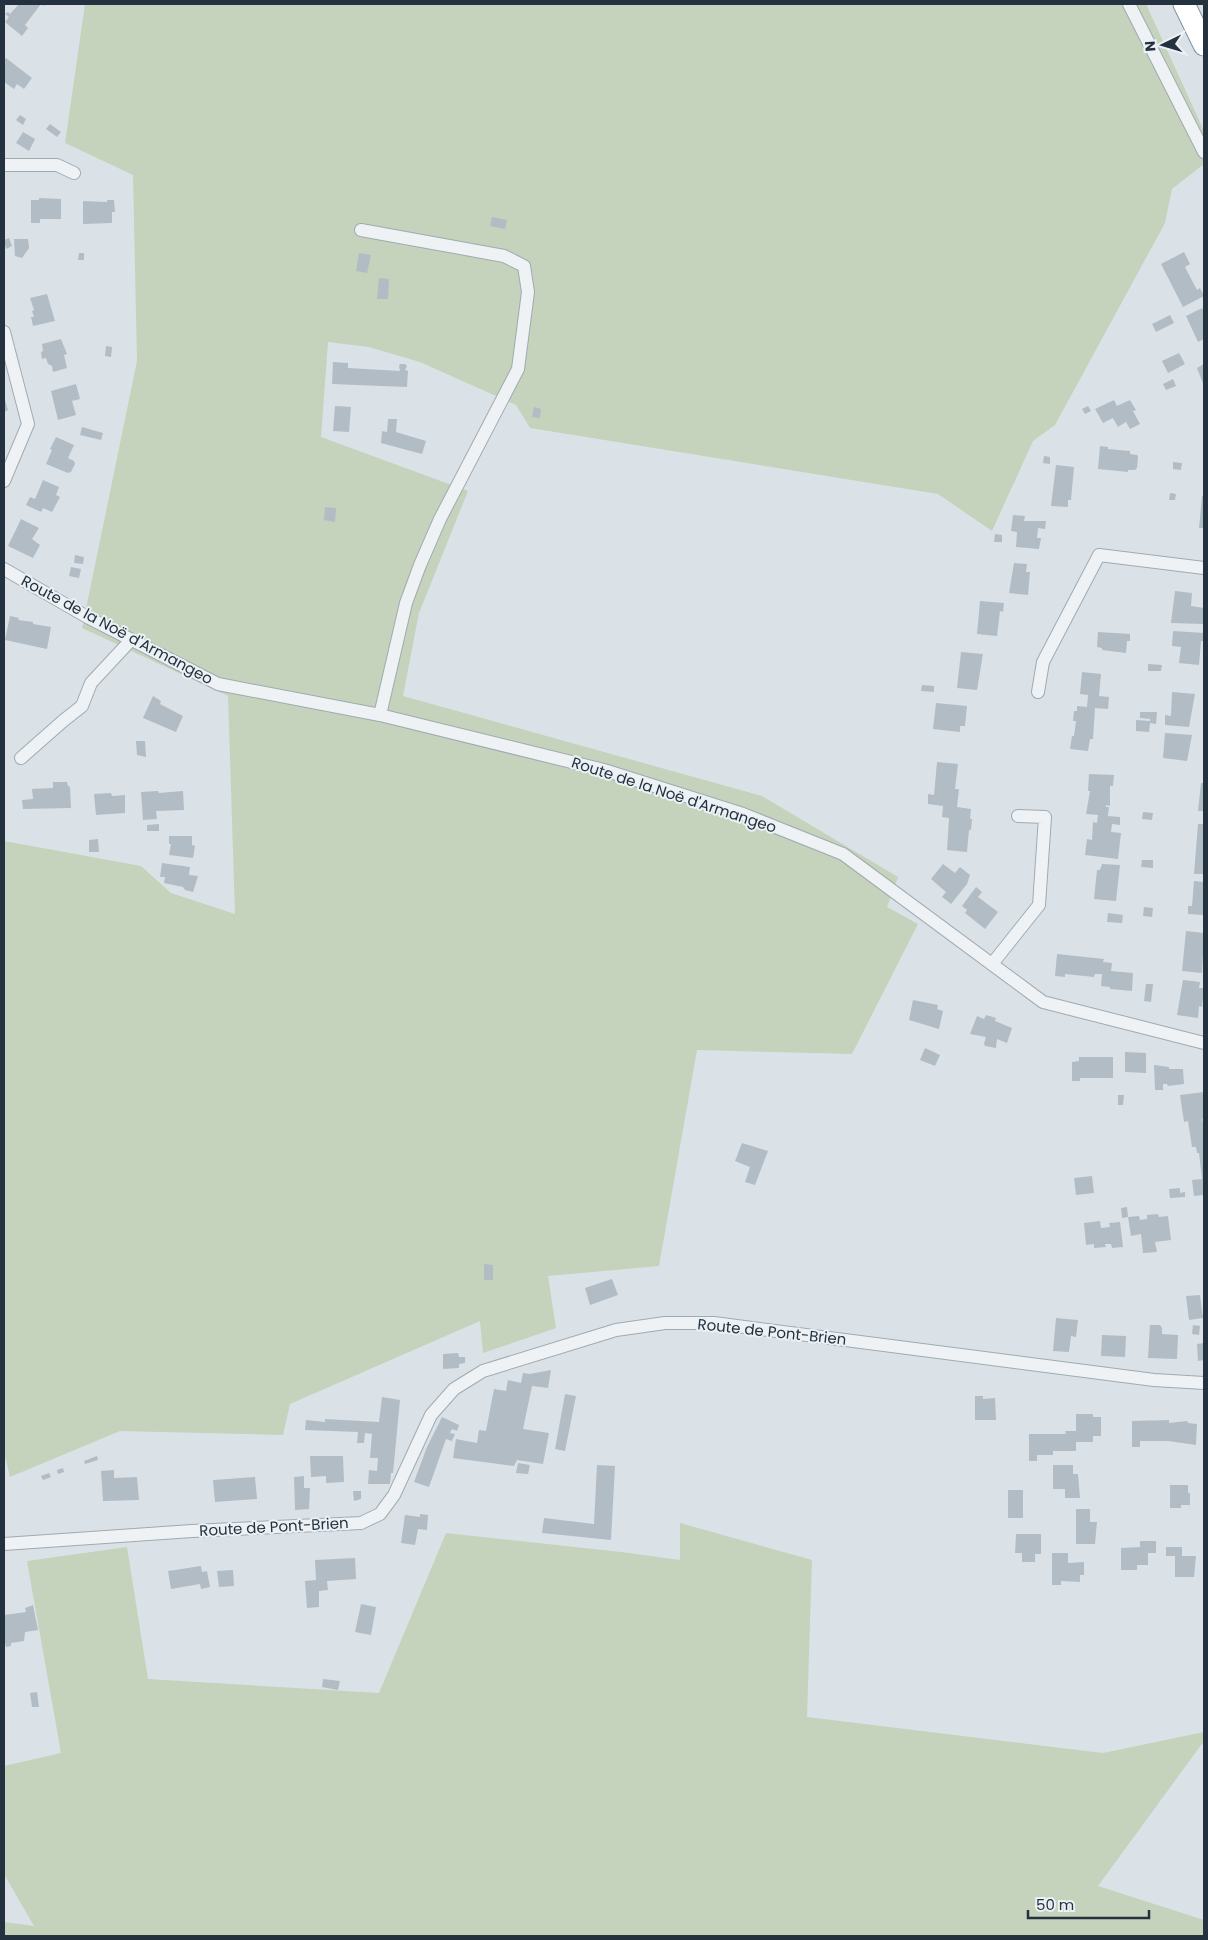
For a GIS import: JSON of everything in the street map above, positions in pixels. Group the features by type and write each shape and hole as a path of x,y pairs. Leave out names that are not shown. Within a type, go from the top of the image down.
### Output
{"highway":[{"path":"1184,4 1204,45"}],"street":[{"path":"1129,4 1204,152"},
{"path":"4,165 57,165 74,173"},
{"path":"361,230 504,256 524,266 528,292 525,328 518,369 440,519 420,565 406,603 380,715"},
{"path":"4,332 6,346 28,424 4,481"},
{"path":"1038,692 1043,662 1100,555 1204,568"},
{"name":"Route de la Noë d'Armangeo","path":"4,569 89,618 218,684 380,715 604,770 743,814 843,854 1043,1002 1204,1042"},
{"path":"21,758 82,706 91,683 131,640"},
{"path":"992,964 1039,905 1045,817 1018,816"},
{"name":"Route de Pont-Brien","path":"4,1544 192,1531 360,1523 380,1514 394,1495 430,1415 454,1389 483,1372 538,1353 616,1330 665,1323 714,1323 1154,1380 1204,1383"}],"green space":[{"path":"85,4 1146,4 1204,131 1204,164 1172,189 1165,223 1055,425 1033,441 992,531 938,494 530,428 516,405 420,362 369,347 328,342 321,437 468,491 419,613 403,696 762,796 898,877 887,907 918,924 852,1054 697,1050 659,1266 548,1276 556,1328 483,1353 480,1321 290,1404 283,1435 120,1431 10,1477 4,1452 4,841 141,866 171,893 235,914 228,696 82,628 137,361 133,175 65,143"},
{"path":"680,1523 812,1560 807,1717 1103,1753 1204,1732 1204,1741 1098,1886 1204,1920 1204,1936 4,1936 4,1922 34,1926 4,1874 4,1766 61,1753 27,1561 127,1547 148,1679 379,1693 446,1533 680,1560"}],"building":[{"path":"19,4 41,4 25,25 28,28 22,36 5,22 9,17 5,14 8,12 10,14"},
{"path":"6,58 32,78 24,89 17,84 14,89 4,82 4,60"},
{"path":"20,115 26,119 23,125 16,120"},
{"path":"50,124 61,132 57,137 46,129"},
{"path":"23,132 35,139 29,151 16,143"},
{"path":"39,198 61,199 61,219 40,219 40,223 31,223 31,200 39,200"},
{"path":"107,200 114,200 115,212 112,212 112,223 83,224 83,201 107,202"},
{"path":"492,217 507,220 505,229 490,226"},
{"path":"9,238 12,246 6,249 4,240"},
{"path":"14,239 28,239 29,248 22,258 15,256"},
{"path":"1184,252 1190,264 1185,267 1197,290 1200,288 1204,296 1183,307 1161,264"},
{"path":"79,253 84,253 84,260 78,260"},
{"path":"359,253 371,255 367,273 356,271"},
{"path":"379,278 389,279 388,299 377,299"},
{"path":"47,294 55,321 33,326 31,317 34,317 32,311 34,310 30,298"},
{"path":"1202,308 1204,312 1204,339 1198,342 1186,316"},
{"path":"1170,315 1174,323 1156,332 1152,324"},
{"path":"61,339 67,354 64,355 67,368 53,372 52,366 48,364 46,358 42,359 42,344"},
{"path":"106,346 112,347 111,357 105,356"},
{"path":"1179,353 1185,364 1168,373 1162,361"},
{"path":"333,362 348,363 348,368 400,371 400,364 405,364 407,366 405,370 408,371 407,387 332,384"},
{"path":"1204,364 1204,386 1197,368"},
{"path":"1173,379 1176,386 1166,390 1163,384"},
{"path":"76,384 80,399 72,401 76,415 58,420 51,391"},
{"path":"4,397 8,410 4,412"},
{"path":"1114,400 1117,406 1130,400 1136,410 1133,411 1140,424 1130,429 1126,422 1118,427 1113,418 1103,423 1095,409"},
{"path":"335,406 351,407 349,432 333,431"},
{"path":"1088,406 1091,411 1085,414 1082,409"},
{"path":"534,407 541,409 540,418 532,417"},
{"path":"388,419 397,419 396,432 426,441 422,454 381,443 382,431 387,432"},
{"path":"82,427 103,433 101,440 80,435"},
{"path":"56,437 74,445 68,458 74,461 75,464 71,472 68,473 46,464"},
{"path":"1100,446 1108,447 1108,449 1130,451 1130,454 1137,455 1137,468 1135,470 1128,470 1128,472 1098,469"},
{"path":"1044,456 1050,457 1050,464 1043,463"},
{"path":"1173,462 1182,463 1181,470 1173,469"},
{"path":"1056,465 1074,467 1071,500 1068,500 1068,507 1051,506"},
{"path":"43,480 59,487 56,495 60,497 52,512 43,508 41,512 26,505 30,497 35,499"},
{"path":"1170,493 1176,494 1175,500 1169,500"},
{"path":"1202,496 1204,496 1204,528 1199,528"},
{"path":"325,507 336,508 335,522 324,520"},
{"path":"1013,515 1025,516 1024,521 1046,521 1045,529 1038,528 1037,538 1041,538 1039,549 1016,547 1017,532 1011,531"},
{"path":"21,519 39,528 32,539 40,545 33,558 8,546"},
{"path":"995,534 1002,535 1002,542 994,542"},
{"path":"75,555 84,557 83,564 74,563"},
{"path":"1014,563 1027,564 1026,572 1030,572 1028,595 1009,593"},
{"path":"71,567 81,569 79,578 69,576"},
{"path":"1175,591 1192,593 1191,606 1204,608 1203,624 1171,623"},
{"path":"980,601 1004,603 1003,612 1000,611 997,636 977,634"},
{"path":"10,616 19,618 18,620 51,627 47,649 5,640"},
{"path":"1173,631 1204,633 1204,641 1201,641 1199,665 1179,663 1181,647 1172,646"},
{"path":"1098,632 1130,634 1126,653 1102,650 1102,648 1097,647"},
{"path":"961,652 983,654 977,690 957,688"},
{"path":"1148,664 1162,665 1161,671 1148,671"},
{"path":"1082,672 1101,674 1099,696 1109,697 1108,709 1095,708 1093,739 1090,739 1088,751 1070,749 1076,721 1073,721 1074,711 1077,711 1077,706 1087,707 1088,695 1080,694"},
{"path":"922,685 934,686 934,692 921,691"},
{"path":"1172,692 1195,694 1189,727 1165,725 1165,715 1171,716"},
{"path":"153,696 161,701 160,704 183,716 176,732 143,718"},
{"path":"936,703 967,706 965,726 960,726 960,732 933,729"},
{"path":"1140,712 1157,712 1156,724 1150,723 1149,732 1136,731 1136,720 1150,721 1150,719 1140,718"},
{"path":"1165,733 1192,735 1187,761 1163,758"},
{"path":"136,741 145,741 146,757 137,755"},
{"path":"937,762 958,764 955,789 959,789 957,807 971,809 971,830 969,830 967,852 947,850 949,818 942,817 943,806 928,804 928,794 934,795"},
{"path":"1089,774 1114,775 1113,786 1110,786 1110,806 1106,805 1106,807 1109,807 1108,816 1120,817 1120,825 1112,824 1111,832 1121,833 1118,859 1085,855 1087,839 1092,840 1093,822 1097,823 1098,815 1086,814 1090,791 1088,791"},
{"path":"53,782 67,782 70,787 71,808 23,809 22,800 33,799 32,789 53,788"},
{"path":"1201,783 1204,783 1204,811 1198,811"},
{"path":"158,791 159,793 183,791 184,810 156,811 157,819 143,820 141,792"},
{"path":"111,793 112,796 125,795 125,813 96,815 94,794"},
{"path":"1143,812 1153,813 1152,820 1142,819"},
{"path":"159,824 159,831 147,831 147,825"},
{"path":"1198,824 1204,824 1204,874 1194,874"},
{"path":"169,836 192,836 192,845 195,846 193,858 169,855 171,844 169,844"},
{"path":"98,839 99,852 89,852 89,840"},
{"path":"1142,860 1153,860 1153,868 1141,867"},
{"path":"162,863 190,867 189,875 198,876 193,892 185,890 183,887 164,883 165,877 160,877"},
{"path":"943,864 955,873 960,867 970,875 967,884 951,904 942,897 946,892 931,879"},
{"path":"1102,864 1120,865 1116,901 1094,899 1097,870 1100,870"},
{"path":"1194,881 1204,882 1204,915 1188,914 1188,906 1192,906"},
{"path":"976,887 982,892 978,897 998,912 985,929 965,913 967,910 962,906"},
{"path":"1144,907 1153,908 1152,917 1143,916"},
{"path":"1108,913 1123,915 1122,923 1107,922"},
{"path":"1186,931 1204,933 1202,973 1182,971"},
{"path":"1057,954 1104,959 1103,962 1112,963 1111,971 1133,973 1132,991 1110,989 1110,987 1101,986 1102,974 1095,974 1094,977 1065,974 1065,977 1055,976"},
{"path":"1183,980 1200,982 1199,988 1204,988 1202,1007 1199,1006 1198,1018 1177,1015"},
{"path":"1146,984 1153,984 1151,1002 1144,1001"},
{"path":"913,1000 938,1005 937,1009 943,1011 939,1029 909,1020"},
{"path":"986,1015 996,1018 995,1021 1012,1028 1007,1043 997,1039 996,1048 985,1046 986,1037 970,1034 977,1016 984,1019"},
{"path":"925,1048 940,1055 935,1066 920,1060"},
{"path":"1125,1052 1146,1053 1146,1073 1125,1072"},
{"path":"1079,1057 1113,1057 1113,1078 1080,1078 1080,1081 1072,1081 1072,1062 1079,1061"},
{"path":"1154,1065 1169,1067 1169,1069 1183,1069 1184,1084 1168,1086 1163,1084 1163,1090 1155,1090"},
{"path":"1204,1092 1204,1119 1202,1119 1204,1126 1204,1195 1194,1196 1192,1180 1202,1179 1199,1153 1197,1153 1196,1147 1192,1147 1188,1121 1184,1122 1180,1095"},
{"path":"1118,1095 1124,1095 1123,1105 1118,1105"},
{"path":"742,1143 768,1151 755,1185 745,1182 750,1167 735,1161"},
{"path":"1092,1176 1094,1193 1076,1195 1074,1178"},
{"path":"1180,1188 1180,1193 1185,1192 1185,1197 1170,1198 1169,1189"},
{"path":"1127,1207 1128,1217 1122,1218 1121,1208"},
{"path":"1158,1214 1159,1217 1168,1216 1171,1240 1155,1242 1157,1252 1143,1253 1141,1234 1131,1236 1128,1217 1139,1216 1140,1220 1147,1219 1147,1215"},
{"path":"1100,1221 1101,1228 1110,1227 1109,1223 1120,1222 1123,1247 1112,1248 1111,1244 1105,1244 1106,1247 1094,1248 1094,1244 1086,1245 1084,1223"},
{"path":"484,1264 493,1265 493,1280 484,1280"},
{"path":"612,1279 618,1295 590,1305 585,1288"},
{"path":"1200,1295 1203,1318 1189,1320 1186,1296"},
{"path":"1056,1318 1078,1320 1076,1337 1071,1336 1069,1352 1053,1351"},
{"path":"1150,1325 1160,1325 1162,1334 1178,1335 1177,1359 1148,1358"},
{"path":"1193,1325 1200,1326 1199,1335 1192,1334"},
{"path":"1102,1335 1126,1336 1125,1357 1101,1356"},
{"path":"1204,1343 1204,1360 1198,1361 1197,1344"},
{"path":"458,1353 459,1357 465,1357 465,1363 459,1364 459,1368 443,1369 443,1354"},
{"path":"551,1370 548,1388 532,1386 523,1429 549,1433 543,1464 517,1460 514,1466 453,1458 456,1439 477,1443 479,1430 486,1431 494,1389 506,1391 508,1380 521,1383 523,1373 530,1374"},
{"path":"565,1394 576,1396 565,1451 555,1449"},
{"path":"975,1396 983,1396 983,1399 995,1398 996,1420 975,1420"},
{"path":"382,1397 400,1400 393,1473 391,1473 390,1484 368,1484 369,1470 377,1471 378,1458 370,1458 372,1434 365,1433 364,1443 357,1443 358,1432 305,1430 306,1420 325,1422 325,1419 379,1422"},
{"path":"1076,1414 1093,1414 1093,1417 1101,1417 1101,1436 1093,1436 1093,1442 1076,1442 1076,1451 1053,1451 1053,1455 1037,1455 1037,1461 1029,1461 1029,1434 1066,1434 1065,1431 1076,1431"},
{"path":"442,1417 459,1425 457,1431 452,1429 450,1433 455,1434 452,1441 446,1439 429,1487 414,1482 427,1447"},
{"path":"1169,1420 1169,1423 1187,1421 1188,1423 1197,1424 1196,1445 1168,1441 1140,1441 1140,1447 1132,1447 1132,1421"},
{"path":"97,1456 98,1460 85,1464 84,1461"},
{"path":"310,1456 343,1456 344,1482 326,1483 326,1476 311,1477"},
{"path":"518,1463 530,1465 528,1474 516,1473"},
{"path":"597,1465 615,1466 611,1540 542,1533 544,1518 594,1524"},
{"path":"1053,1465 1073,1465 1073,1474 1078,1474 1080,1498 1065,1498 1065,1489 1053,1489"},
{"path":"63,1468 64,1472 58,1474 57,1470"},
{"path":"114,1470 114,1478 137,1477 139,1500 103,1501 101,1471"},
{"path":"49,1473 51,1477 43,1480 41,1476"},
{"path":"304,1476 304,1488 310,1488 309,1509 295,1510 294,1477"},
{"path":"255,1477 257,1499 215,1502 213,1480"},
{"path":"1170,1485 1188,1485 1190,1505 1181,1505 1181,1508 1170,1508"},
{"path":"1008,1490 1023,1490 1023,1518 1008,1518"},
{"path":"353,1491 361,1491 361,1499 354,1501"},
{"path":"1076,1509 1090,1509 1090,1522 1097,1522 1095,1544 1076,1544"},
{"path":"420,1514 428,1515 427,1530 418,1529 415,1545 401,1543 405,1515 420,1517"},
{"path":"1016,1534 1041,1534 1041,1554 1035,1554 1035,1562 1022,1562 1022,1553 1015,1553"},
{"path":"1140,1541 1156,1541 1156,1553 1148,1553 1148,1565 1137,1565 1137,1570 1121,1570 1121,1548 1140,1547"},
{"path":"1166,1547 1182,1547 1182,1556 1196,1556 1194,1577 1175,1577 1175,1556 1166,1556"},
{"path":"1052,1553 1068,1553 1068,1563 1084,1562 1084,1575 1080,1575 1080,1582 1061,1581 1061,1585 1052,1585"},
{"path":"355,1558 356,1579 327,1581 328,1590 319,1591 319,1607 307,1608 305,1581 316,1580 315,1560"},
{"path":"201,1566 202,1572 207,1571 210,1587 201,1589 200,1584 171,1589 168,1571"},
{"path":"233,1570 234,1586 219,1587 217,1571"},
{"path":"361,1604 376,1607 371,1635 355,1632"},
{"path":"33,1605 38,1630 25,1632 24,1641 11,1643 11,1646 6,1647 4,1615 26,1612 25,1608"},
{"path":"323,1679 340,1681 338,1690 322,1687"},
{"path":"37,1692 39,1707 32,1707 30,1693"}]}
